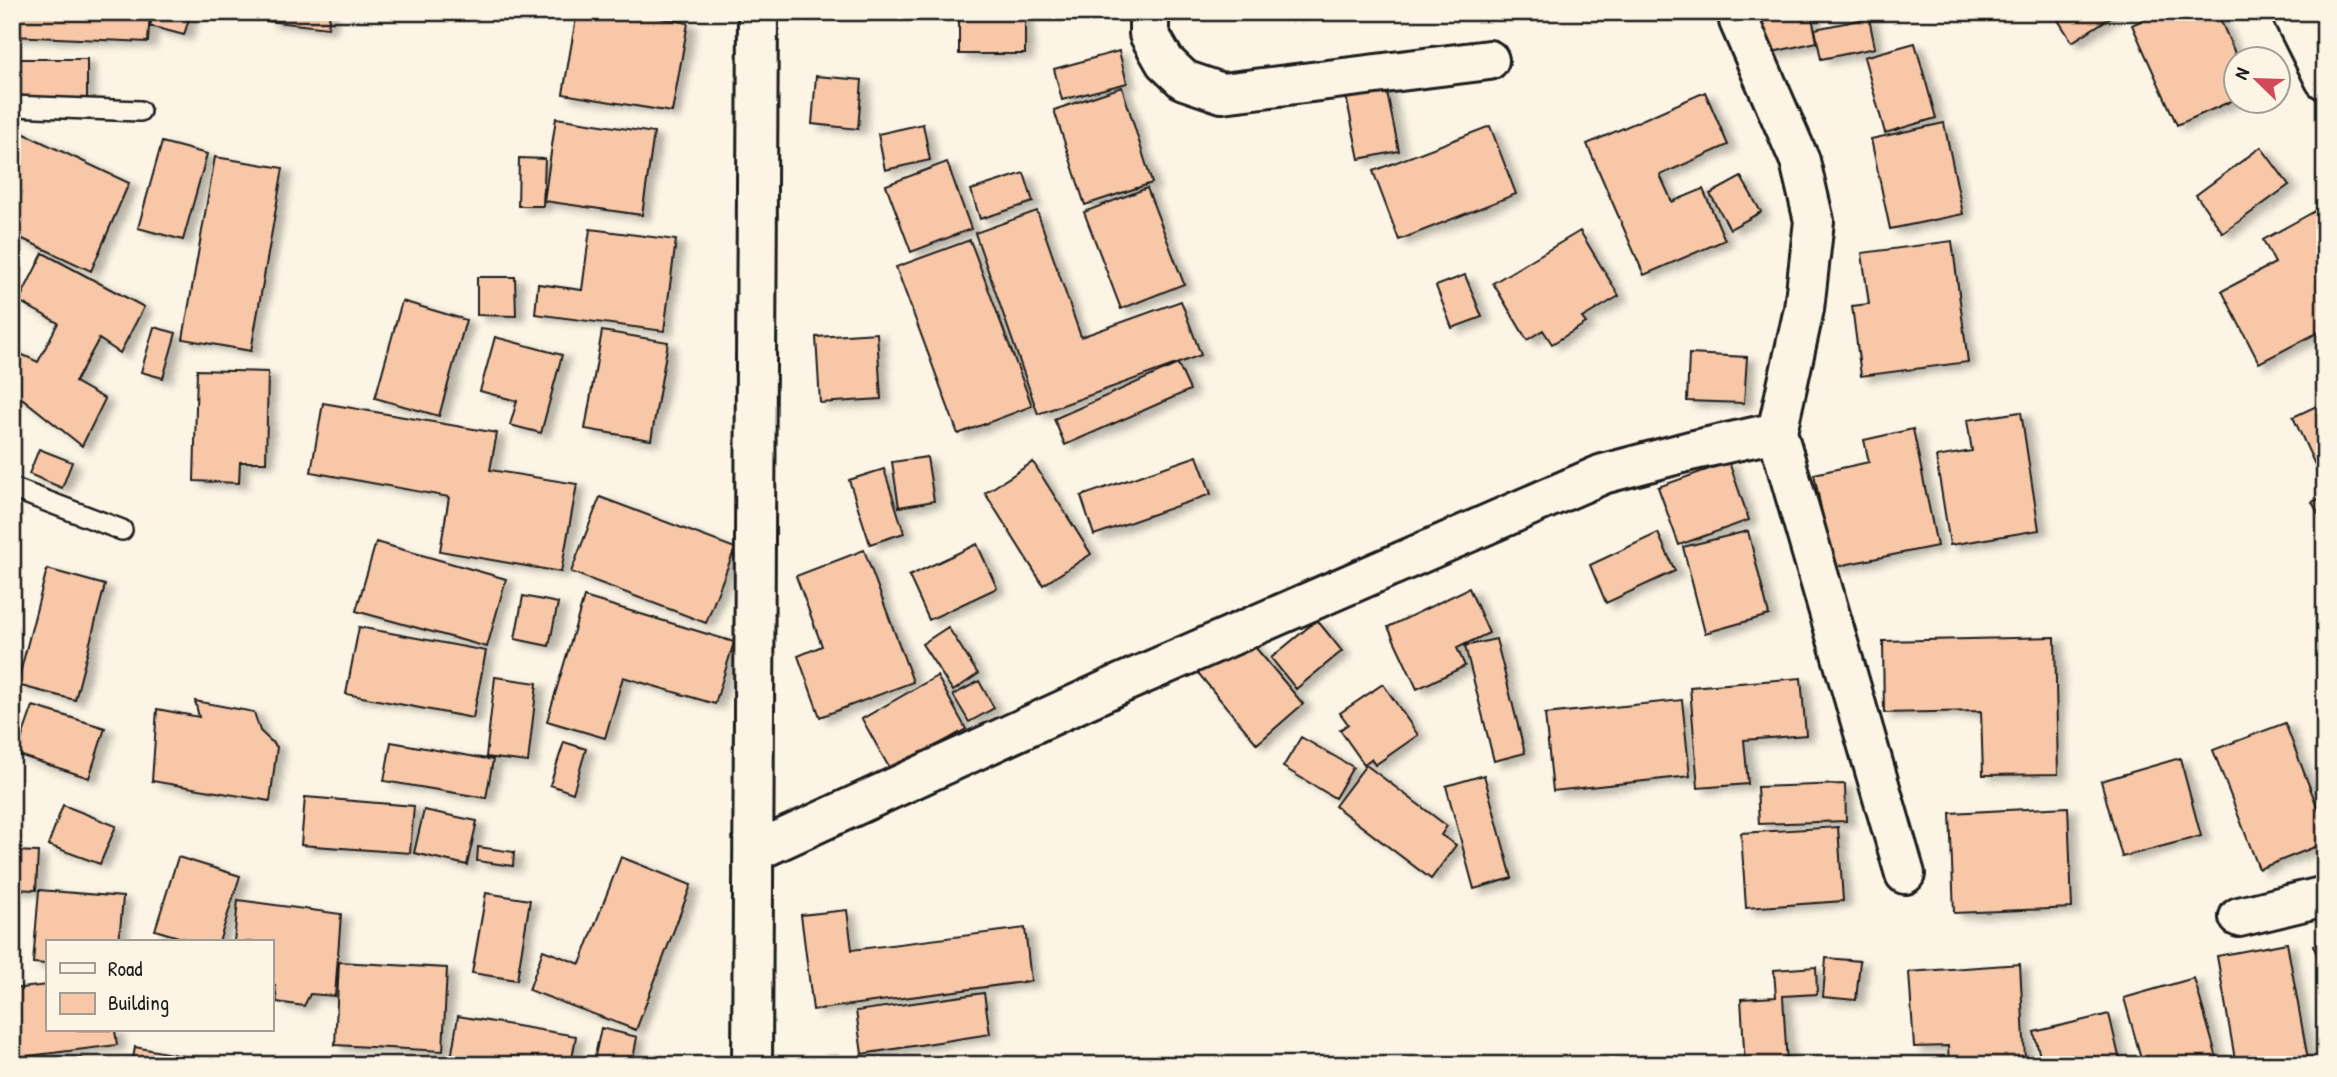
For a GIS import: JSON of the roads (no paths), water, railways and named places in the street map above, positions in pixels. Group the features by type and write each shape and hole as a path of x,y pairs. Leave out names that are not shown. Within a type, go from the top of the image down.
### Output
{"street":[{"path":"752,1065 758,12"},
{"path":"1149,12 1149,34 1165,62 1184,80 1222,93 1489,60"},
{"path":"2291,12 2325,80"},
{"path":"1739,21 1800,161 1814,221 1804,309 1777,432 1905,874"},
{"path":"754,852 1118,685 1603,474 1689,451 1777,432"},
{"path":"2239,917 2325,896"}],"lane":[{"path":"12,106 140,111"},
{"path":"12,488 122,530"}]}
